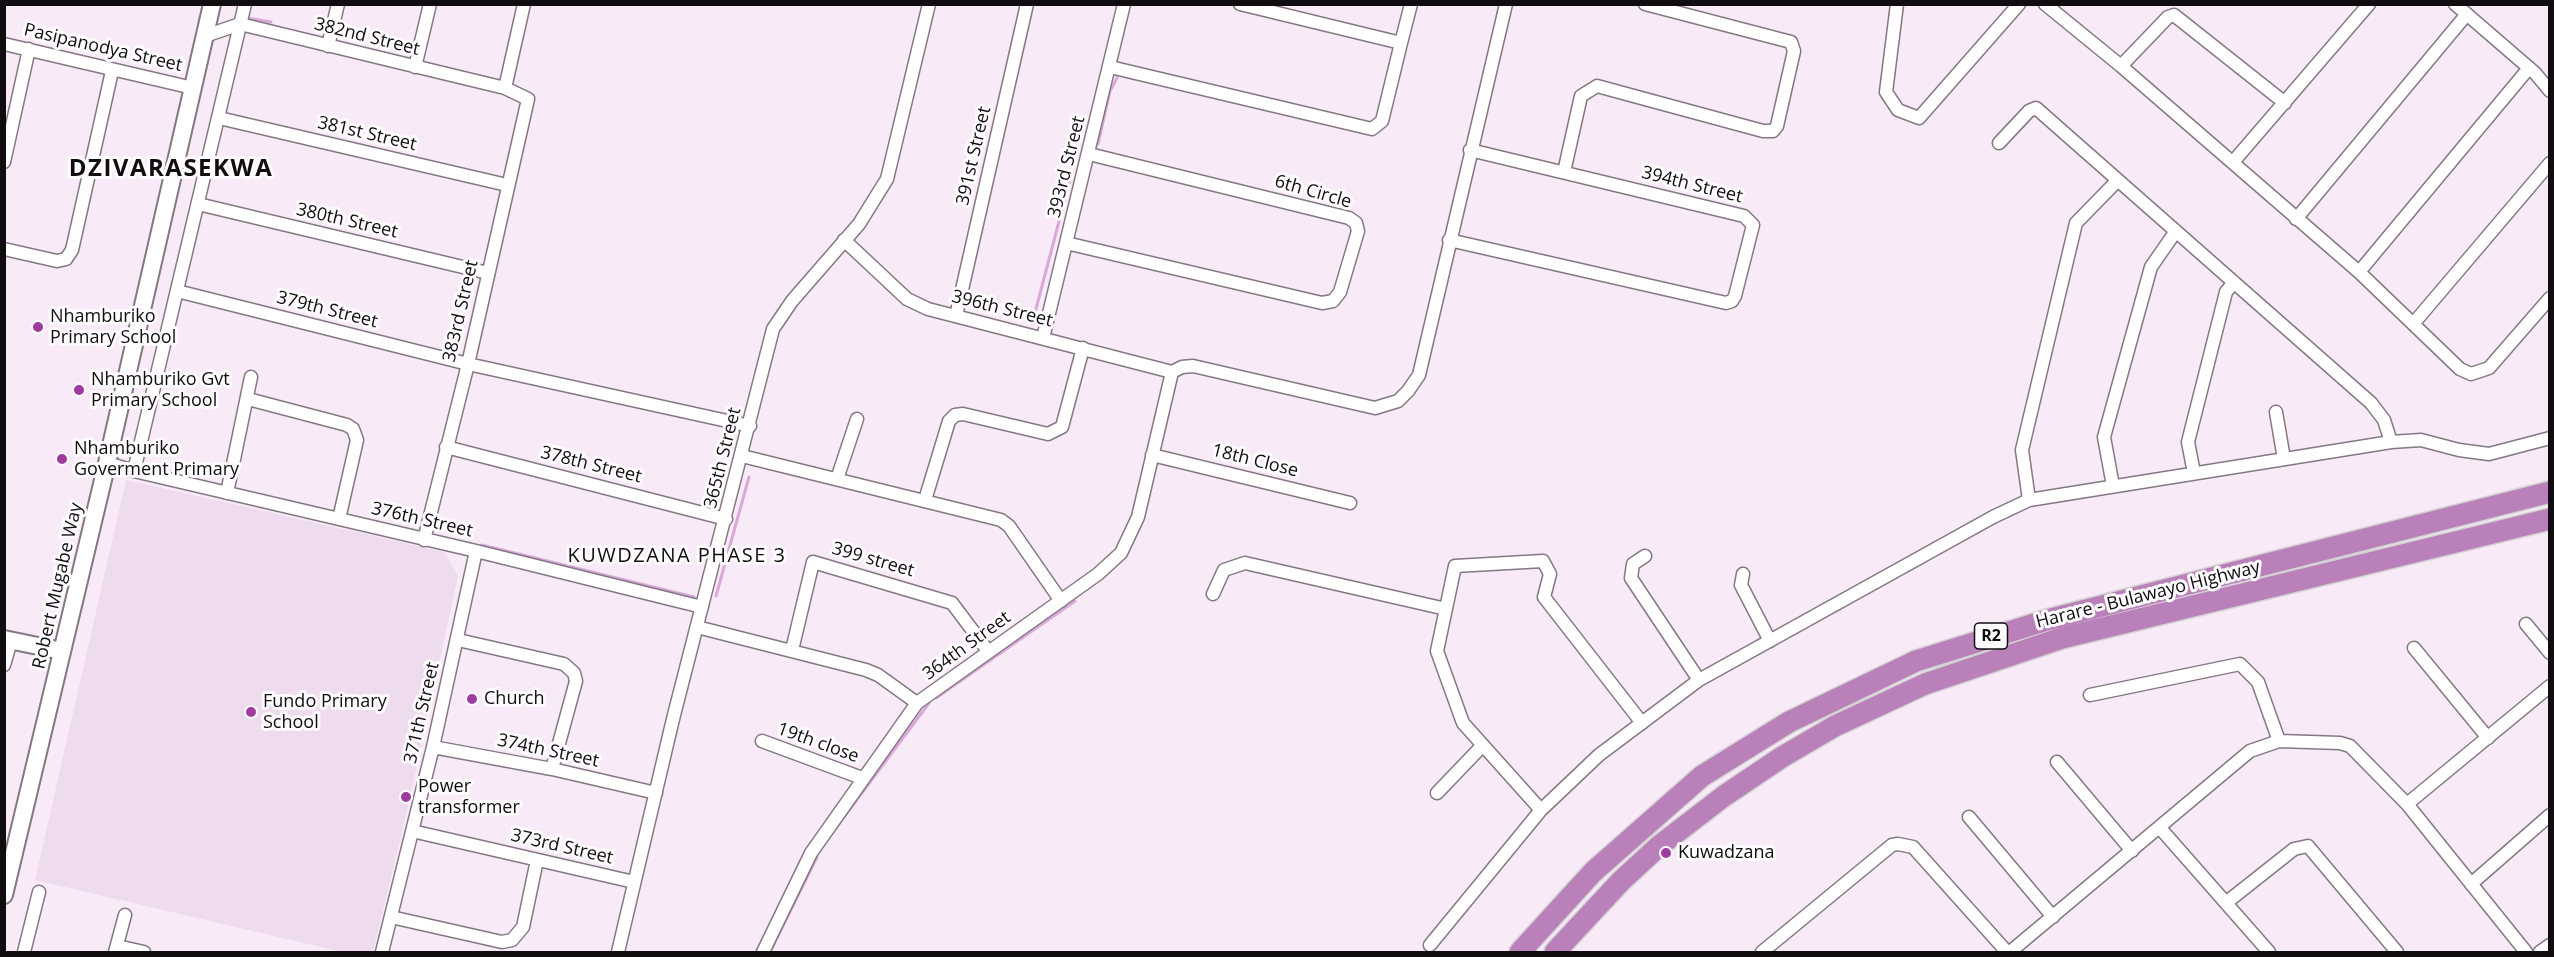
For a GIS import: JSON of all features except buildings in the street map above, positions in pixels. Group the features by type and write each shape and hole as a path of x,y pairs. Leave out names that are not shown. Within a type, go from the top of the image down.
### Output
{"highway":[{"name":"Harare - Bulawayo Highway","path":"1520,952 1593,872 1702,776 1789,722 1916,661 2047,620 2550,492"},
{"name":"Harare - Bulawayo Highway","path":"1555,952 1621,881 1667,840 1724,796 1782,757 1835,726 1925,684 2062,638 2550,519"}],"street":[{"name":"Robert Mugabe Way","path":"4,895 107,463 212,4"},
{"path":"134,471 245,4"},
{"path":"328,46 338,4"},
{"path":"416,67 430,4"},
{"path":"505,88 524,4"},
{"name":"365th Street","path":"618,952 633,882 773,329 792,301 874,202 887,179 929,4"},
{"name":"391st Street","path":"956,316 1027,4"},
{"name":"393rd Street","path":"1043,338 1124,4"},
{"path":"1240,4 1401,43"},
{"path":"1110,67 1372,129 1382,121 1411,4"},
{"path":"1172,372 1182,367 1193,366 1375,408 1398,401 1419,375 1506,4"},
{"path":"1564,172 1581,96 1597,86 1763,130 1773,131 1777,126 1794,51 1794,45 1789,40 1645,4"},
{"path":"1898,4 1886,92 1898,110 1919,118 2019,4"},
{"path":"2045,4 2121,66 2359,272 2460,369 2471,374 2480,373 2489,368 2548,304"},
{"path":"2233,162 2369,4"},
{"path":"2455,4 2529,68 2550,91"},
{"path":"2296,219 2467,14"},
{"path":"2121,66 2168,16 2174,15 2285,103"},
{"path":"205,36 240,24"},
{"name":"382nd Street","path":"240,24 522,94"},
{"name":"Pasipanodya Street","path":"4,44 193,88"},
{"path":"4,162 28,49"},
{"path":"2359,272 2529,68"},
{"path":"4,249 46,260 66,259 75,240 112,70"},
{"name":"383rd Street","path":"424,540 468,364 507,185 529,103 522,94"},
{"path":"1999,143 2028,111 2036,108 2371,403 2384,420 2391,442"},
{"name":"381st Street","path":"219,118 507,185"},
{"name":"394th Street","path":"1449,240 1726,303 1732,301 1753,225 1744,216 1470,150"},
{"name":"6th Circle","path":"1066,243 1322,303 1332,301 1340,292 1358,231 1349,218 1089,154"},
{"path":"2413,324 2550,163"},
{"path":"2029,500 2022,450 2076,223 2118,180"},
{"name":"380th Street","path":"198,204 488,273"},
{"path":"2113,486 2104,437 2151,267 2176,231"},
{"name":"396th Street","path":"844,240 907,298 928,309 1172,372"},
{"path":"2194,473 2188,442 2226,292 2234,282"},
{"name":"379th Street","path":"177,291 468,364 750,426"},
{"path":"925,500 949,421 955,416 963,414 1048,434 1062,427 1083,348"},
{"name":"364th Street","path":"763,952 806,860 917,703 1098,574 1121,553 1138,517 1172,372"},
{"path":"227,493 251,377"},
{"path":"248,399 347,425 352,429 357,440 339,519"},
{"path":"2276,412 2284,459"},
{"path":"837,479 857,419"},
{"path":"1430,945 1541,810 1599,755 1699,680 1993,517 2029,500 2391,442 2421,440 2459,450 2489,454 2550,438"},
{"name":"378th Street","path":"446,447 726,519"},
{"name":"18th Close","path":"1152,455 1350,503"},
{"path":"742,456 925,500 1005,523 1061,601"},
{"name":"376th Street","path":"107,463 702,607"},
{"name":"371th Street","path":"382,952 433,747 476,551"},
{"path":"1644,556 1633,564 1632,578 1699,680"},
{"path":"1541,810 1462,723 1437,651 1455,566 1543,561 1550,574 1544,597 1642,723"},
{"name":"399 street","path":"792,650 813,562 952,603 988,651"},
{"path":"1213,594 1224,570 1245,562 1446,609"},
{"path":"1743,574 1741,585 1770,641"},
{"path":"2526,624 2550,653"},
{"path":"697,627 792,650 878,675 917,703"},
{"path":"4,665 8,640 62,651"},
{"path":"458,640 564,664 570,668 576,681 552,769"},
{"path":"2414,648 2488,738"},
{"path":"2090,695 2240,664 2258,682 2279,741"},
{"path":"2407,804 2550,686"},
{"name":"19th close","path":"762,741 862,778"},
{"path":"1762,952 1892,845 1898,844 1914,847 2008,952 2254,749 2279,741 2347,744 2407,804 2526,952"},
{"path":"1437,793 1483,745"},
{"name":"374th Street","path":"433,747 552,769 656,793"},
{"path":"2057,762 2132,851"},
{"path":"2471,884 2550,815"},
{"path":"1969,817 2053,917"},
{"path":"2160,828 2269,952"},
{"name":"373rd Street","path":"412,831 633,882"},
{"path":"2227,902 2294,849 2308,846 2397,952"},
{"path":"391,917 502,942 512,940 523,927 537,860"},
{"path":"24,952 39,892"},
{"path":"125,915 116,949 144,952"},
{"path":"2540,952 2550,945"}],"shaded area":[{"name":"Fundo Primary School","path":"126,480 444,552 458,576 411,793 404,791 402,801 409,802 373,952 342,952 35,880"}],"waterway":[{"path":"246,18 271,22"},
{"path":"1098,144 1110,91 1117,78"},
{"path":"1032,324 1072,172"},
{"path":"716,596 749,477"},
{"path":"482,545 694,597"},
{"path":"936,698 1075,601"},
{"path":"829,837 929,703"},
{"path":"770,952 817,857"}],"place":[{"name":"Nhamburiko Primary School","path":"38,327"},
{"name":"Nhamburiko Gvt Primary School","path":"79,390"},
{"name":"Nhamburiko Goverment Primary","path":"62,459"},
{"name":"Church","path":"472,699"},
{"name":"Fundo Primary School","path":"251,712"},
{"name":"Power transformer","path":"406,797"},
{"name":"Kuwadzana","path":"1666,853"}],"district":[{"name":"DZIVARASEKWA","path":"171,169"},
{"name":"KUWDZANA PHASE 3","path":"677,556"}]}
